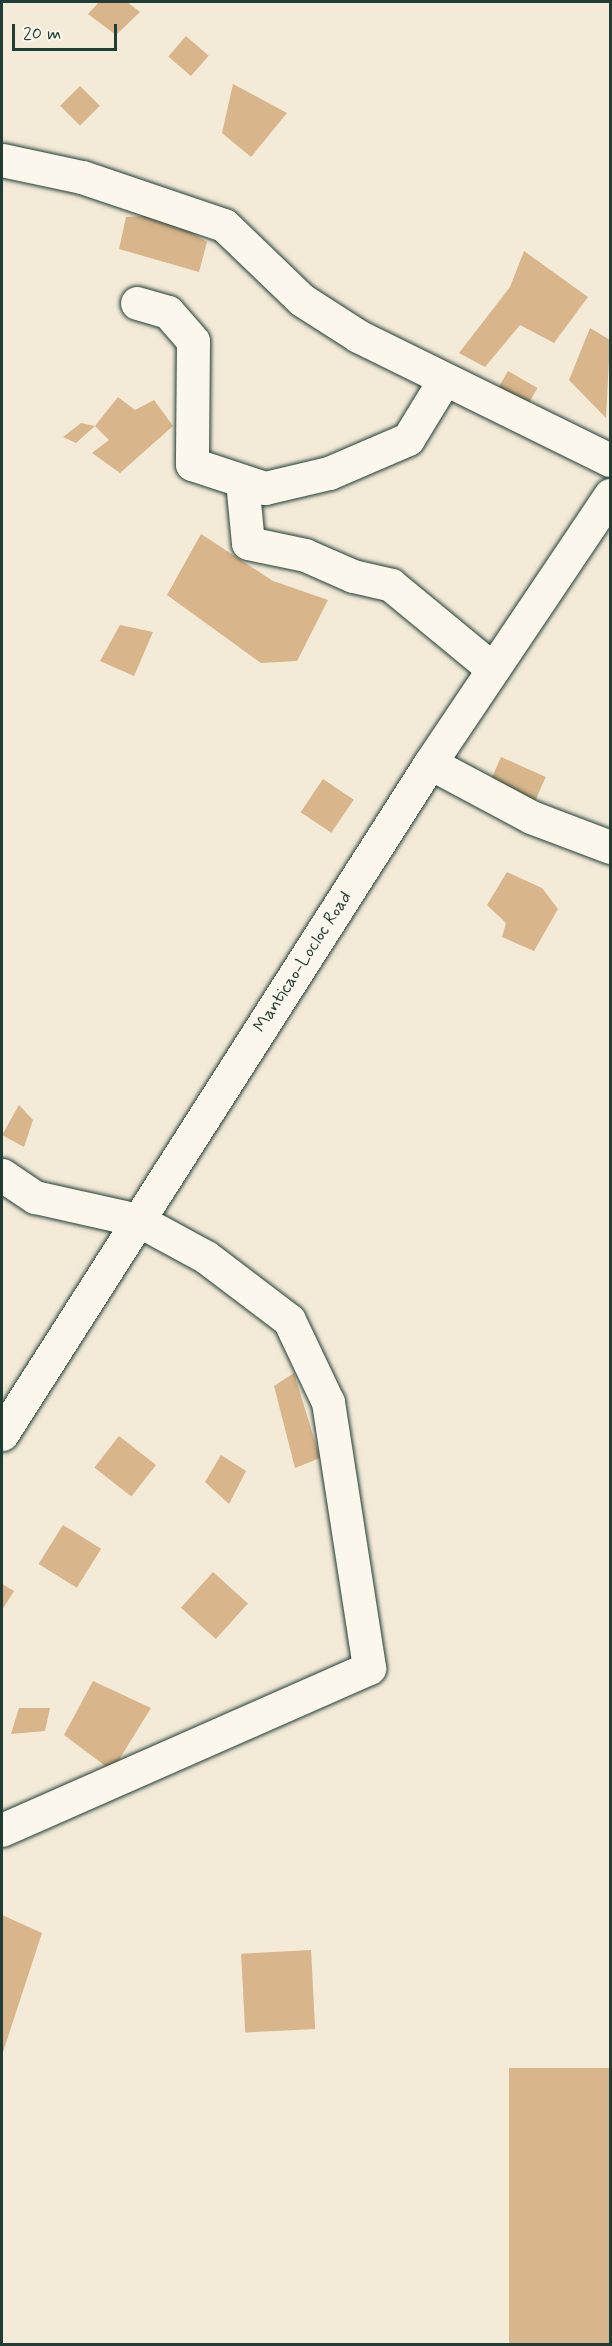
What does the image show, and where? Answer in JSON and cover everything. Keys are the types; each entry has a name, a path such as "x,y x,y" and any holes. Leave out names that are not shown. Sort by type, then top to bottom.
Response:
{"street":[{"path":"2,160 82,177 224,225 302,300 444,380 610,460"},
{"path":"137,303 168,312 193,341 192,464 265,488 329,473 408,439 444,380"},
{"path":"242,481 248,543 305,555 353,576 391,585 493,669"},
{"name":"Manticao-Locloc Road","path":"2,1434 430,763 610,495"},
{"path":"430,763 531,817 610,847"},
{"path":"2,1175 35,1197 138,1220 206,1257 289,1320 328,1402 369,1668 2,1830"}],"building":[{"path":"99,2 127,2 140,12 116,35 88,14"},
{"path":"186,36 209,56 191,76 168,56"},
{"path":"233,84 287,113 251,157 222,133"},
{"path":"80,86 100,106 80,126 60,106"},
{"path":"163,215 207,242 199,272 119,249 126,217"},
{"path":"524,251 588,297 554,343 520,325 485,367 459,353 510,287"},
{"path":"590,328 610,340 606,418 569,380"},
{"path":"508,371 537,388 524,411 495,394"},
{"path":"118,397 135,410 154,400 173,426 120,473 92,453 109,440 95,426"},
{"path":"81,423 95,426 76,443 63,437"},
{"path":"201,534 273,581 328,600 297,661 261,663 167,595"},
{"path":"120,625 153,632 134,676 100,661"},
{"path":"501,757 546,777 534,803 489,783"},
{"path":"323,779 354,800 331,833 301,812"},
{"path":"507,872 542,888 558,909 534,951 502,937 506,923 487,905"},
{"path":"19,1105 33,1120 24,1147 2,1135"},
{"path":"294,1373 320,1458 295,1468 274,1386"},
{"path":"119,1436 156,1465 131,1496 94,1468"},
{"path":"221,1455 246,1471 229,1504 205,1482"},
{"path":"63,1525 101,1549 77,1588 39,1564"},
{"path":"213,1572 248,1603 216,1639 181,1608"},
{"path":"2,1584 14,1591 2,1610"},
{"path":"93,1681 151,1708 112,1771 64,1735"},
{"path":"19,1708 50,1708 45,1731 11,1734"},
{"path":"2,1915 42,1933 2,2055"},
{"path":"311,1950 315,2029 245,2033 241,1954"},
{"path":"509,2068 610,2068 610,2344 509,2344"}]}
